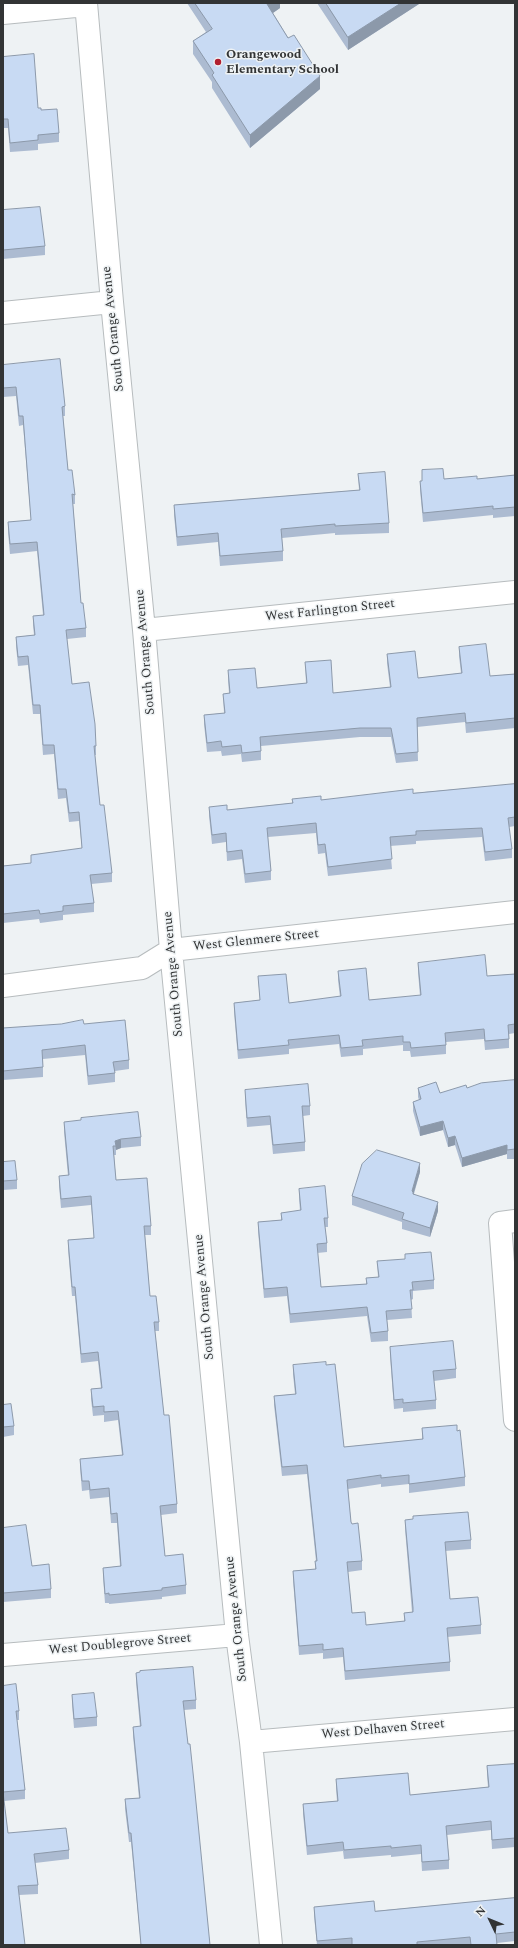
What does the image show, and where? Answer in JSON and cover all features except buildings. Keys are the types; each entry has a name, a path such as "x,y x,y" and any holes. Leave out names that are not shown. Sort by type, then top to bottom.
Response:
{"street":[{"path":"3,13 86,4"},
{"name":"South Orange Avenue","path":"86,4 112,302 144,630 171,950 237,1634 252,1742 271,1945"},
{"path":"3,313 112,302"},
{"name":"West Farlington Street","path":"144,630 515,592"},
{"name":"West Glenmere Street","path":"3,986 142,968 171,950 515,912"},
{"path":"507,1222 515,1420"},
{"name":"West Doublegrove Street","path":"3,1655 237,1634"},
{"name":"West Delhaven Street","path":"252,1742 515,1719"}],"place":[{"name":"Orangewood Elementary School","path":"218,62"}]}
